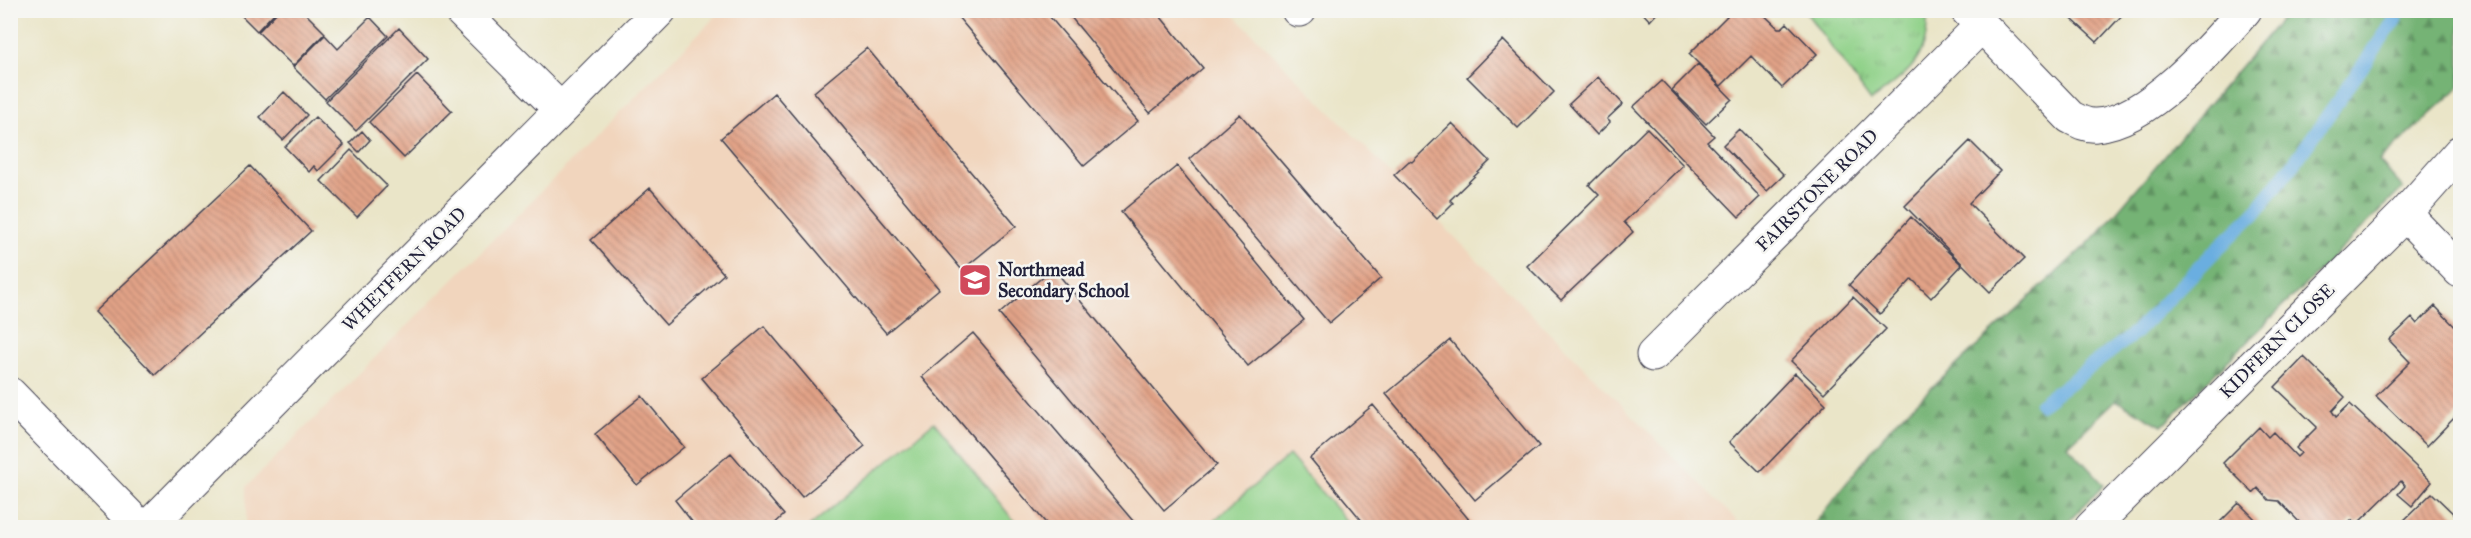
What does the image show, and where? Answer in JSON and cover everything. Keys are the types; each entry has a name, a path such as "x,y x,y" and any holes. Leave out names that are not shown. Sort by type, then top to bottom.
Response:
{"street":[{"path":"460,10 561,110"},
{"name":"WHETFERN ROAD","path":"147,528 660,10"},
{"name":"FAIRSTONE ROAD","path":"1653,355 1974,18 2070,117 2083,123 2096,125 2115,121 2152,100 2184,75 2245,10"},
{"name":"KIDFERN CLOSE","path":"2091,528 2405,214 2460,152"},
{"path":"2405,214 2460,271"},
{"path":"10,394 141,528"}],"shaded area":[{"name":"Northmead Secondary School","path":"722,10 1230,11 1743,527 246,528 246,487"}],"green space":[{"path":"1805,11 1927,11 1925,42 1914,64 1871,101"},
{"path":"2288,11 2460,11 2460,87 2379,161 2403,188 2162,426 2116,400 2068,446 2104,485 2063,527 1812,527 1892,425 2097,235"},
{"path":"934,422 1019,527 809,527"},
{"path":"1289,455 1352,527 1208,527 1210,524"}],"building":[{"path":"236,10 277,10 257,31"},
{"path":"279,10 302,10 325,33 293,66 258,32"},
{"path":"952,10 1044,10 1138,121 1084,166"},
{"path":"1065,10 1155,10 1203,68 1150,113"},
{"path":"1640,10 1660,10 1650,21"},
{"path":"1733,10 1759,10 1778,28 1782,28 1787,23 1817,54 1782,88 1751,56 1721,86 1689,54"},
{"path":"2062,10 2127,10 2097,42"},
{"path":"370,17 388,36 325,99 293,67 325,35 338,49"},
{"path":"399,28 428,59 356,131 326,101"},
{"path":"1503,40 1554,92 1518,128 1467,77"},
{"path":"867,48 1016,226 962,270 814,92"},
{"path":"1698,64 1732,99 1706,124 1672,90"},
{"path":"417,75 452,111 404,158 369,122"},
{"path":"1598,77 1623,104 1607,119 1610,122 1597,135 1569,104"},
{"path":"1662,81 1714,136 1707,142 1760,197 1739,217 1633,107"},
{"path":"284,92 307,115 283,140 260,117"},
{"path":"774,93 939,289 886,333 721,138"},
{"path":"1240,114 1381,278 1329,323 1189,159"},
{"path":"315,117 344,145 318,171 314,166 309,172 285,147"},
{"path":"1452,123 1490,161 1450,200 1453,203 1437,219 1394,175 1409,161 1412,162"},
{"path":"1647,128 1683,165 1624,222 1633,232 1561,300 1527,266 1599,195 1589,185"},
{"path":"1739,129 1784,175 1767,191 1723,145"},
{"path":"362,131 370,140 359,152 350,143"},
{"path":"1970,141 2000,171 1969,203 2024,259 1990,292 1905,206"},
{"path":"351,150 387,186 357,217 321,181"},
{"path":"250,166 311,231 155,375 94,312"},
{"path":"1177,166 1304,320 1248,366 1121,212"},
{"path":"650,188 724,274 666,325 591,240"},
{"path":"1911,217 1962,265 1931,298 1912,279 1880,314 1849,285"},
{"path":"1053,268 1217,465 1164,510 999,314"},
{"path":"1853,297 1886,329 1824,393 1791,361"},
{"path":"2435,306 2460,332 2460,412 2427,446 2376,396 2410,362 2389,340 2412,318 2417,324"},
{"path":"764,326 865,446 802,497 702,378"},
{"path":"973,333 1139,528 1050,528 922,377"},
{"path":"1450,340 1539,446 1475,500 1386,394"},
{"path":"2304,357 2345,397 2332,411 2336,417 2350,404 2432,482 2412,506 2398,494 2405,486 2401,481 2357,524 2352,520 2344,528 2305,528 2279,501 2269,500 2258,488 2253,493 2223,463 2259,427 2268,437 2273,432 2297,457 2301,453 2296,448 2317,427 2275,387"},
{"path":"1795,373 1826,404 1760,472 1729,442"},
{"path":"642,396 684,447 637,485 595,434"},
{"path":"1373,405 1476,528 1368,528 1310,458"},
{"path":"731,453 784,515 770,528 697,528 675,500"},
{"path":"2432,493 2460,520 2460,528 2396,528"},
{"path":"2239,503 2259,523 2258,528 2214,528"}],"waterway":[{"path":"2041,404 2135,333 2254,214 2295,162 2395,20 2398,10"}],"place":[{"name":"Northmead Secondary School","path":"975,280"}]}
